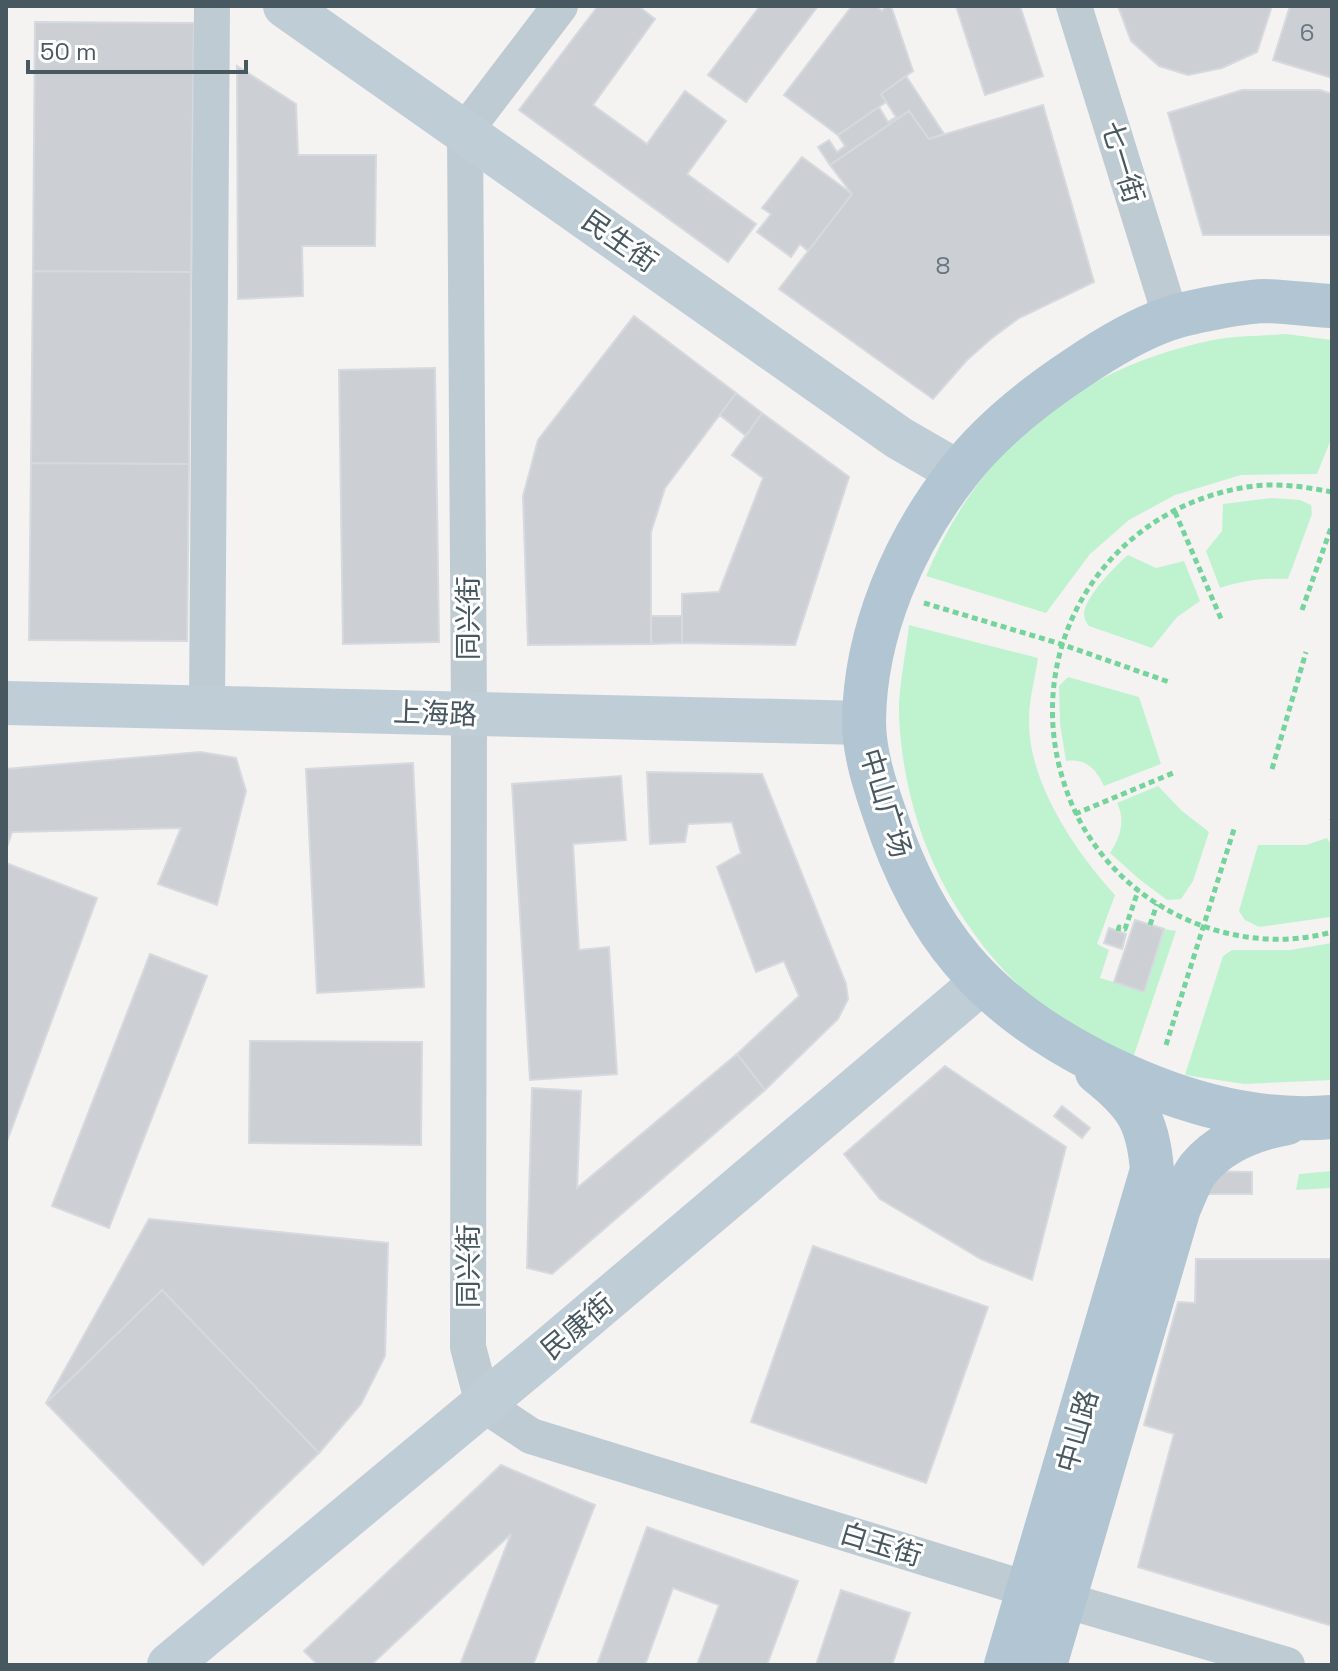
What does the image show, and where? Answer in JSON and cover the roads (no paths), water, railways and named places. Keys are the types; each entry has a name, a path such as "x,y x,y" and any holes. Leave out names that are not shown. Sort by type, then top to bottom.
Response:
{"main road":[{"name":"民生街","path":"285,6 899,438 958,472"},
{"name":"中山广场","path":"1320,1118 1250,1115 1193,1103 1126,1077 1062,1044 981,983 951,949 926,913 895,848 872,779 864,723 871,659 891,590 916,536 958,472 1002,425 1053,384 1097,355 1171,318 1262,301 1332,306"},
{"name":"上海路","path":"6,703 864,723"},
{"name":"民康街","path":"169,1665 981,983"},
{"path":"1062,1044 1113,1085 1138,1112 1149,1140 1152,1170 1162,1202 1218,1150 1259,1128 1320,1118"},
{"name":"中山路","path":"1006,1665 1047,1595 1162,1202"},
{"name":"中山路","path":"1045,1665 1047,1595"}],"street":[{"path":"207,707 212,6"},
{"path":"465,131 560,6"},
{"name":"七一街","path":"1074,6 1171,318"},
{"name":"同兴街","path":"465,131 469,714 468,1347 483,1404"},
{"name":"白玉街","path":"483,1404 531,1436 1047,1595 1287,1665"}]}
